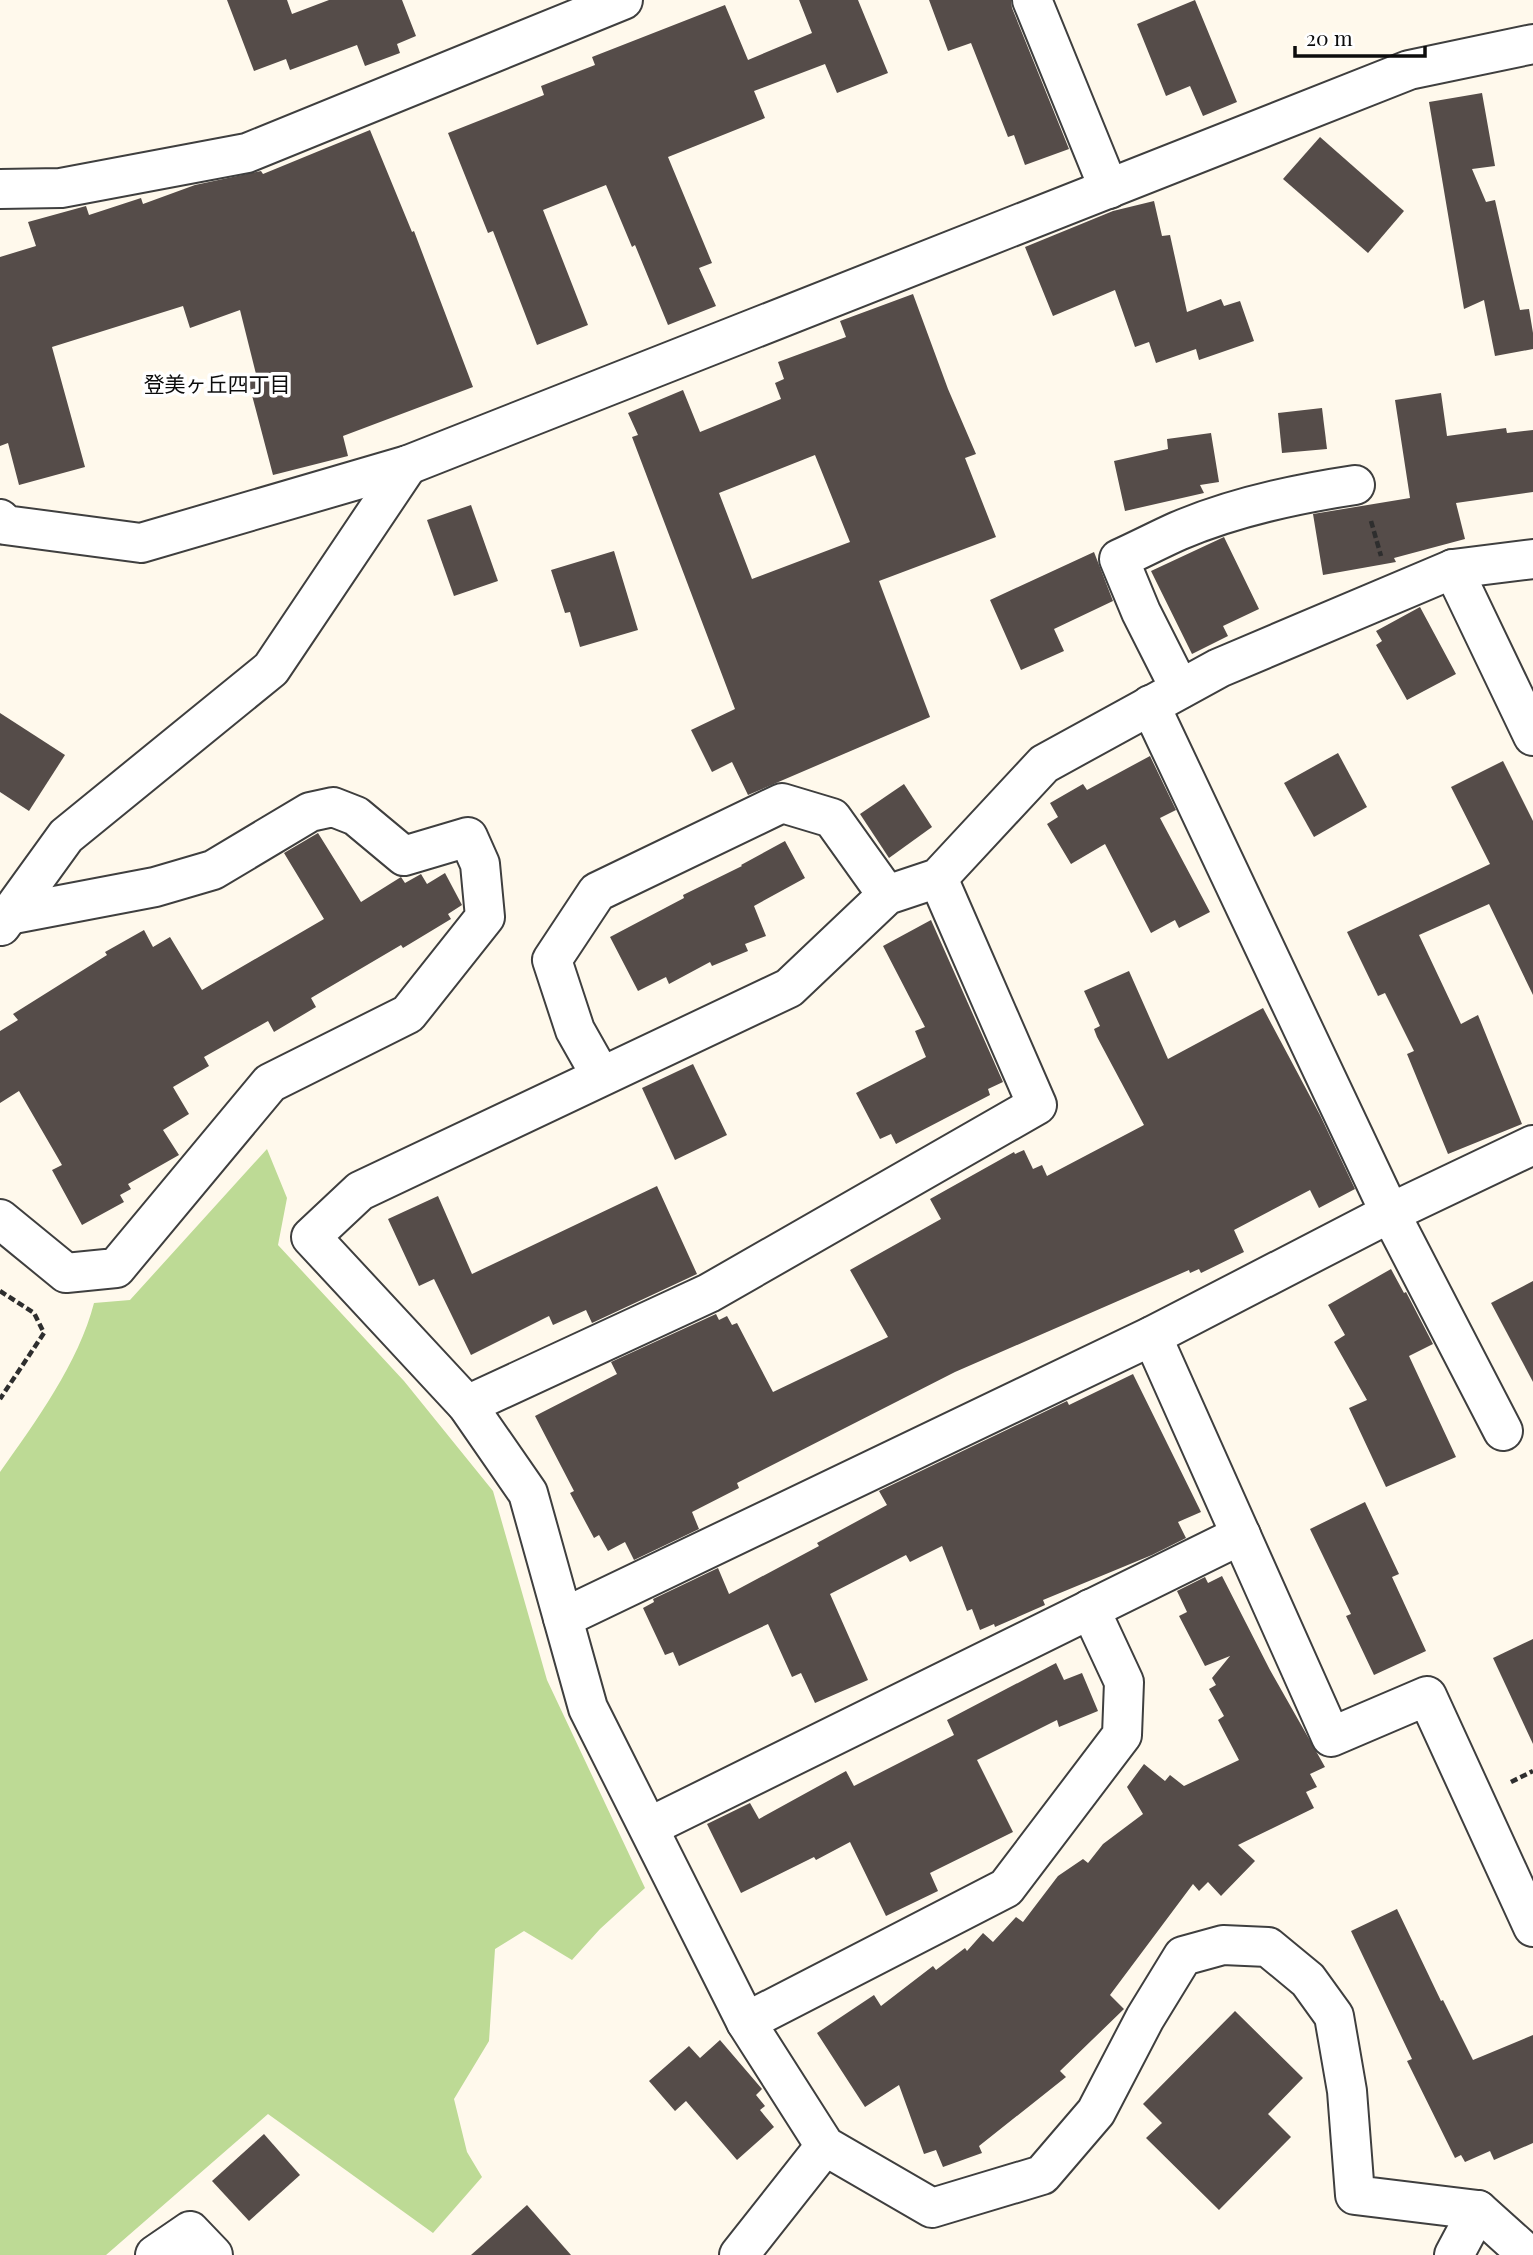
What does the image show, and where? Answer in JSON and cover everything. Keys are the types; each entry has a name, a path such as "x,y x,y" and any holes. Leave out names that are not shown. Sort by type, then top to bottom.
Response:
{"street":[{"path":"0,189 61,188 247,153 623,0"},
{"path":"1032,0 1109,189"},
{"path":"0,519 5,525 141,543 408,465 1409,70 1533,44"},
{"path":"4,922 66,836 271,670 408,465"},
{"path":"1355,485 1249,507 1180,530 1119,559 1141,612 1165,697 1390,1213 1503,1431"},
{"path":"1528,2255 1478,2210 1355,2195 1347,2091 1334,2016 1308,1980 1268,1948 1223,1945 1183,1956 1145,2018 1096,2112 1042,2175 932,2208 825,2146 746,2022 588,1708 528,1493 467,1405 311,1237 360,1191 789,988 887,895 938,878 1044,764 1219,668 1452,569 1533,559"},
{"path":"1452,569 1533,736"},
{"path":"601,1076 575,1030 552,960 597,892 782,803 832,818 887,895"},
{"path":"0,1219 66,1273 116,1268 270,1083 408,1014 485,917 480,864 468,837 404,856 356,816 333,807 310,812 213,870 155,887 4,922"},
{"path":"467,1405 709,1293 1037,1105 938,878"},
{"path":"563,1618 1152,1336 1390,1213 1533,1145"},
{"path":"1152,1336 1331,1737 1427,1696 1533,1927"},
{"path":"649,1827 1241,1535"},
{"path":"746,2022 1006,1888 1122,1735 1124,1682 1090,1609"},
{"path":"739,2255 825,2146"},
{"path":"1454,2255 1478,2210"},
{"path":"155,2255 190,2231 213,2255"}],"path":[{"path":"1355,485 1367,511 1394,594"},
{"path":"0,1291 34,1313 44,1333 0,1399"}],"green space":[{"path":"267,1149 287,1198 278,1245 404,1381 493,1491 547,1680 645,1888 600,1929 572,1960 524,1931 495,1949 489,2041 454,2099 467,2152 482,2177 433,2233 268,2114 106,2255 0,2255 0,1472 41,1413 67,1369 94,1303 130,1300"}],"building":[{"path":"227,0 287,0 292,14 329,0 402,0 416,36 397,44 400,53 365,66 357,45 290,70 286,59 254,71"},
{"path":"799,0 858,0 888,73 837,93 825,64 754,91 765,118 668,157 712,263 699,268 716,306 668,325 635,245 632,247 606,185 543,210 588,325 537,345 493,231 488,233 448,133 544,95 541,86 595,65 592,57 725,5 748,60 812,33"},
{"path":"929,0 1011,0 1069,149 1025,165 1014,135 1008,137 971,43 948,51"},
{"path":"1195,0 1237,102 1203,116 1190,86 1166,96 1137,24"},
{"path":"1482,93 1495,166 1472,169 1486,202 1495,200 1520,310 1529,309 1533,333 1533,349 1495,356 1484,300 1464,309 1429,102"},
{"path":"370,130 412,232 414,231 473,387 343,436 348,456 273,475 248,380 257,378 240,310 190,328 183,306 52,347 85,467 19,485 8,443 0,446 0,257 36,246 28,222 86,206 89,215 141,198 143,204 195,185 261,171 263,174"},
{"path":"1320,137 1404,211 1368,253 1283,179"},
{"path":"1154,201 1162,236 1170,235 1187,312 1221,299 1224,306 1240,301 1254,341 1199,360 1196,349 1156,363 1149,342 1135,347 1115,290 1053,316 1025,247 1113,211"},
{"path":"913,294 948,389 976,454 965,458 996,537 879,581 930,717 748,795 732,762 712,772 691,730 735,709 632,437 638,435 628,413 683,390 700,432 781,399 775,383 784,379 778,362 846,337 840,321","holes":["815,455 850,542 752,579 719,493"]},
{"path":"1441,393 1447,436 1506,428 1507,433 1533,430 1533,492 1456,503 1465,539 1394,558 1396,562 1323,575 1313,514 1410,498 1395,400"},
{"path":"1322,408 1327,449 1282,453 1278,413"},
{"path":"1211,433 1219,482 1200,485 1204,493 1125,511 1114,461 1168,449 1167,439"},
{"path":"471,505 498,581 454,596 427,520"},
{"path":"1224,537 1259,609 1223,626 1228,636 1192,654 1151,571"},
{"path":"614,551 638,630 580,647 570,612 565,613 551,570"},
{"path":"1094,552 1113,601 1054,629 1064,651 1021,670 990,600"},
{"path":"1420,607 1456,674 1407,700 1376,645 1382,641 1376,631"},
{"path":"0,713 65,755 29,811 0,792"},
{"path":"1338,753 1367,807 1314,837 1284,783"},
{"path":"1150,756 1176,810 1160,818 1210,912 1179,928 1175,920 1151,933 1105,844 1071,864 1047,824 1058,817 1050,803 1083,784 1087,790"},
{"path":"1503,761 1533,821 1533,995 1489,904 1419,935 1461,1024 1478,1015 1522,1124 1448,1154 1407,1054 1414,1051 1385,993 1378,996 1347,932 1490,864 1451,787"},
{"path":"904,784 932,827 889,858 860,814"},
{"path":"318,833 361,902 401,877 405,883 421,874 427,884 445,873 462,905 448,914 451,919 311,998 316,1007 274,1032 268,1021 204,1057 209,1066 173,1087 189,1114 163,1130 179,1155 128,1184 131,1189 120,1195 124,1202 82,1225 52,1170 62,1165 19,1091 0,1103 0,1031 18,1020 13,1014 107,955 105,952 144,930 153,947 170,937 202,990 324,919 284,853"},
{"path":"785,841 805,878 754,906 766,936 745,944 748,951 712,966 710,962 669,984 666,977 638,991 610,937"},
{"path":"931,920 1003,1082 988,1089 990,1095 896,1144 891,1134 880,1139 856,1093 926,1057 915,1031 925,1027 883,946"},
{"path":"1129,971 1168,1059 1263,1008 1320,1115 1355,1189 1319,1208 1310,1190 1234,1230 1244,1252 1201,1273 1199,1269 1190,1273 1189,1270 955,1372 737,1483 739,1488 692,1512 699,1529 634,1560 625,1542 608,1551 599,1535 594,1538 570,1493 574,1491 535,1416 617,1374 611,1362 716,1314 719,1320 727,1316 732,1325 737,1323 773,1392 888,1337 850,1270 941,1219 930,1199 1014,1152 1015,1154 1024,1150 1033,1169 1042,1165 1047,1176 1144,1125 1097,1037 1094,1029 1100,1026 1084,991"},
{"path":"693,1064 727,1135 675,1160 642,1088"},
{"path":"657,1186 697,1274 592,1323 586,1310 553,1325 549,1316 471,1355 434,1279 419,1286 388,1219 438,1196 472,1274"},
{"path":"1391,1269 1433,1344 1409,1356 1456,1457 1386,1487 1349,1408 1367,1400 1334,1342 1345,1335 1328,1305"},
{"path":"1533,1281 1533,1382 1491,1303"},
{"path":"1133,1374 1201,1512 1178,1522 1186,1538 1043,1600 1045,1605 995,1627 994,1624 980,1630 972,1609 967,1611 942,1546 910,1562 906,1555 830,1594 868,1680 815,1703 801,1673 792,1677 768,1624 679,1666 673,1652 665,1655 643,1608 654,1602 653,1599 718,1568 729,1594 819,1546 817,1543 887,1505 879,1491 1067,1401 1069,1405"},
{"path":"1365,1502 1399,1574 1392,1577 1426,1651 1374,1675 1346,1616 1351,1614 1310,1529"},
{"path":"1222,1576 1270,1670 1325,1767 1310,1774 1317,1787 1306,1792 1314,1808 1238,1845 1255,1861 1221,1896 1208,1882 1199,1891 1193,1884 1110,1995 1124,2009 1060,2071 1066,2077 979,2146 982,2153 943,2167 936,2150 924,2154 899,2085 865,2107 817,2033 874,1995 881,2006 933,1966 936,1970 965,1948 967,1951 983,1933 993,1942 1016,1917 1023,1922 1058,1876 1083,1859 1088,1863 1103,1844 1143,1814 1127,1787 1144,1764 1165,1781 1170,1775 1184,1786 1239,1760 1218,1720 1224,1716 1209,1689 1216,1685 1212,1678 1230,1656 1205,1666 1179,1616 1187,1612 1177,1591 1205,1577 1208,1583"},
{"path":"1533,1639 1533,1744 1493,1658"},
{"path":"1056,1663 1064,1680 1082,1673 1098,1711 1059,1727 1057,1720 977,1760 1013,1832 930,1873 938,1891 886,1916 850,1842 741,1893 707,1824 750,1803 759,1819 846,1771 854,1786 954,1735 947,1720"},
{"path":"1397,1909 1473,2060 1533,2035 1533,2143 1494,2160 1490,2151 1465,2162 1461,2155 1455,2158 1407,2061 1412,2059 1351,1931"},
{"path":"1235,2011 1303,2078 1268,2114 1291,2137 1219,2210 1146,2138 1162,2123 1143,2104"},
{"path":"720,2040 762,2089 756,2095 765,2106 760,2110 774,2127 737,2160 686,2101 675,2111 649,2081 689,2046 700,2058"},
{"path":"264,2134 300,2175 249,2221 212,2181"},
{"path":"527,2205 571,2255 471,2255"}],"district":[{"name":"登美ヶ丘四丁目","path":"217,383"}]}
